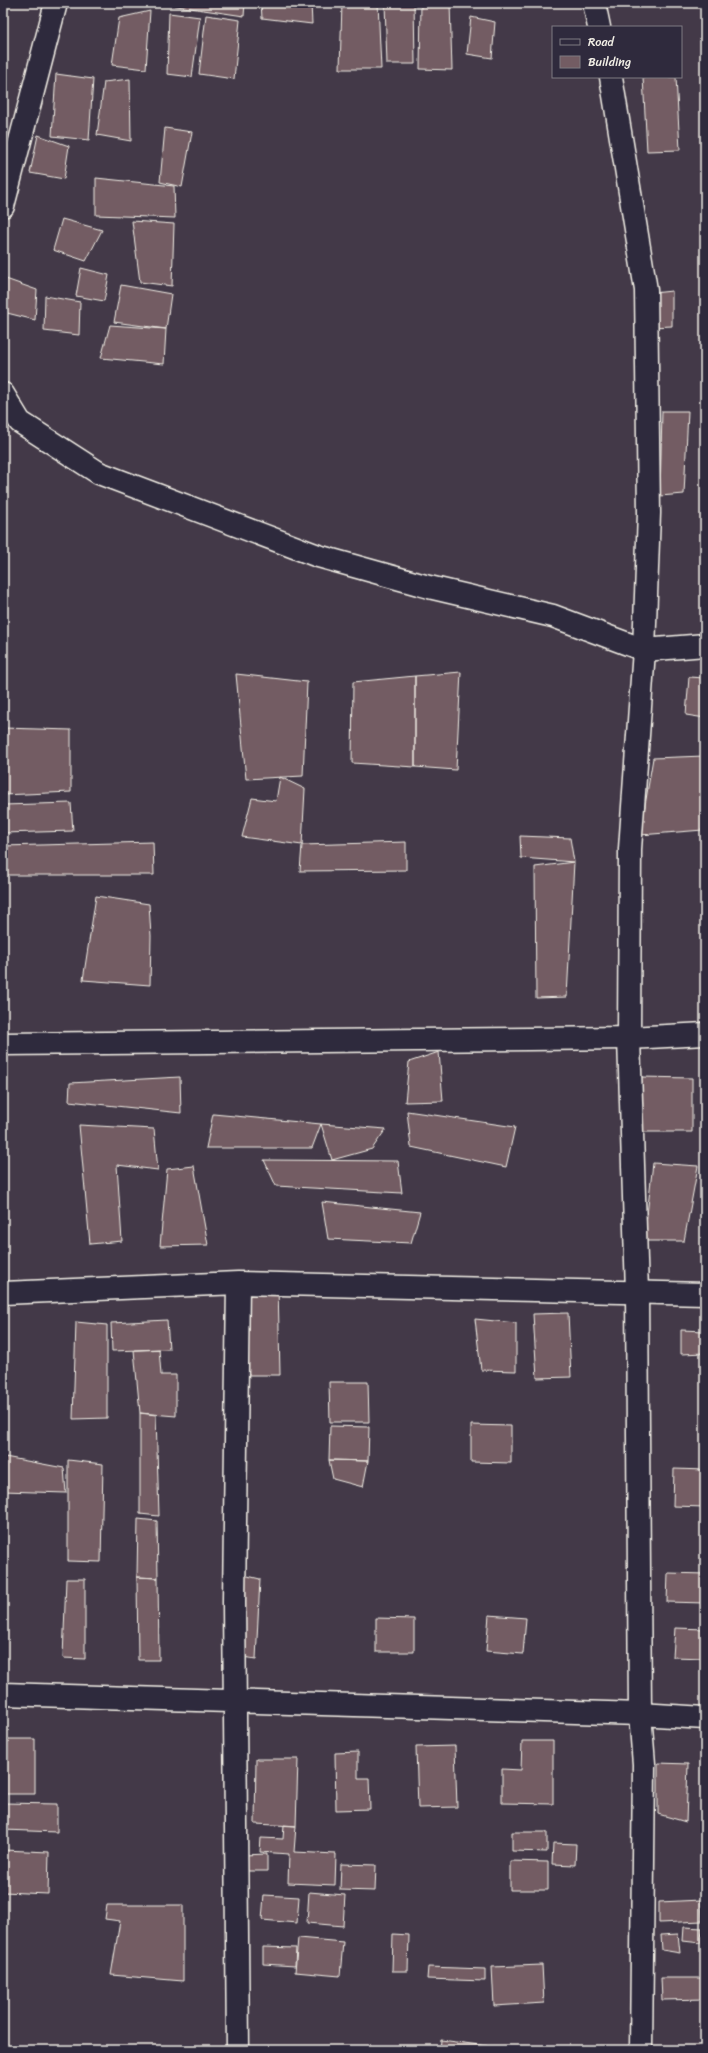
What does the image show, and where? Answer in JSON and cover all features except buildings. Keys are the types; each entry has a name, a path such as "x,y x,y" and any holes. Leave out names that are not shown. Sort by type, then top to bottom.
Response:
{"street":[{"path":"3,206 56,3"},
{"path":"594,3 600,26"},
{"path":"611,78 646,290 649,514 644,650 630,849 629,1038 636,1292 640,1714 644,1764 641,2050"},
{"path":"3,394 20,422 99,473 318,556 429,587 553,616 644,650 705,645"},
{"path":"3,1044 629,1038 705,1034"},
{"path":"238,1284 235,1702 238,2050"},
{"path":"3,1293 238,1284 705,1294"},
{"path":"3,1694 640,1714 705,1718"}]}
